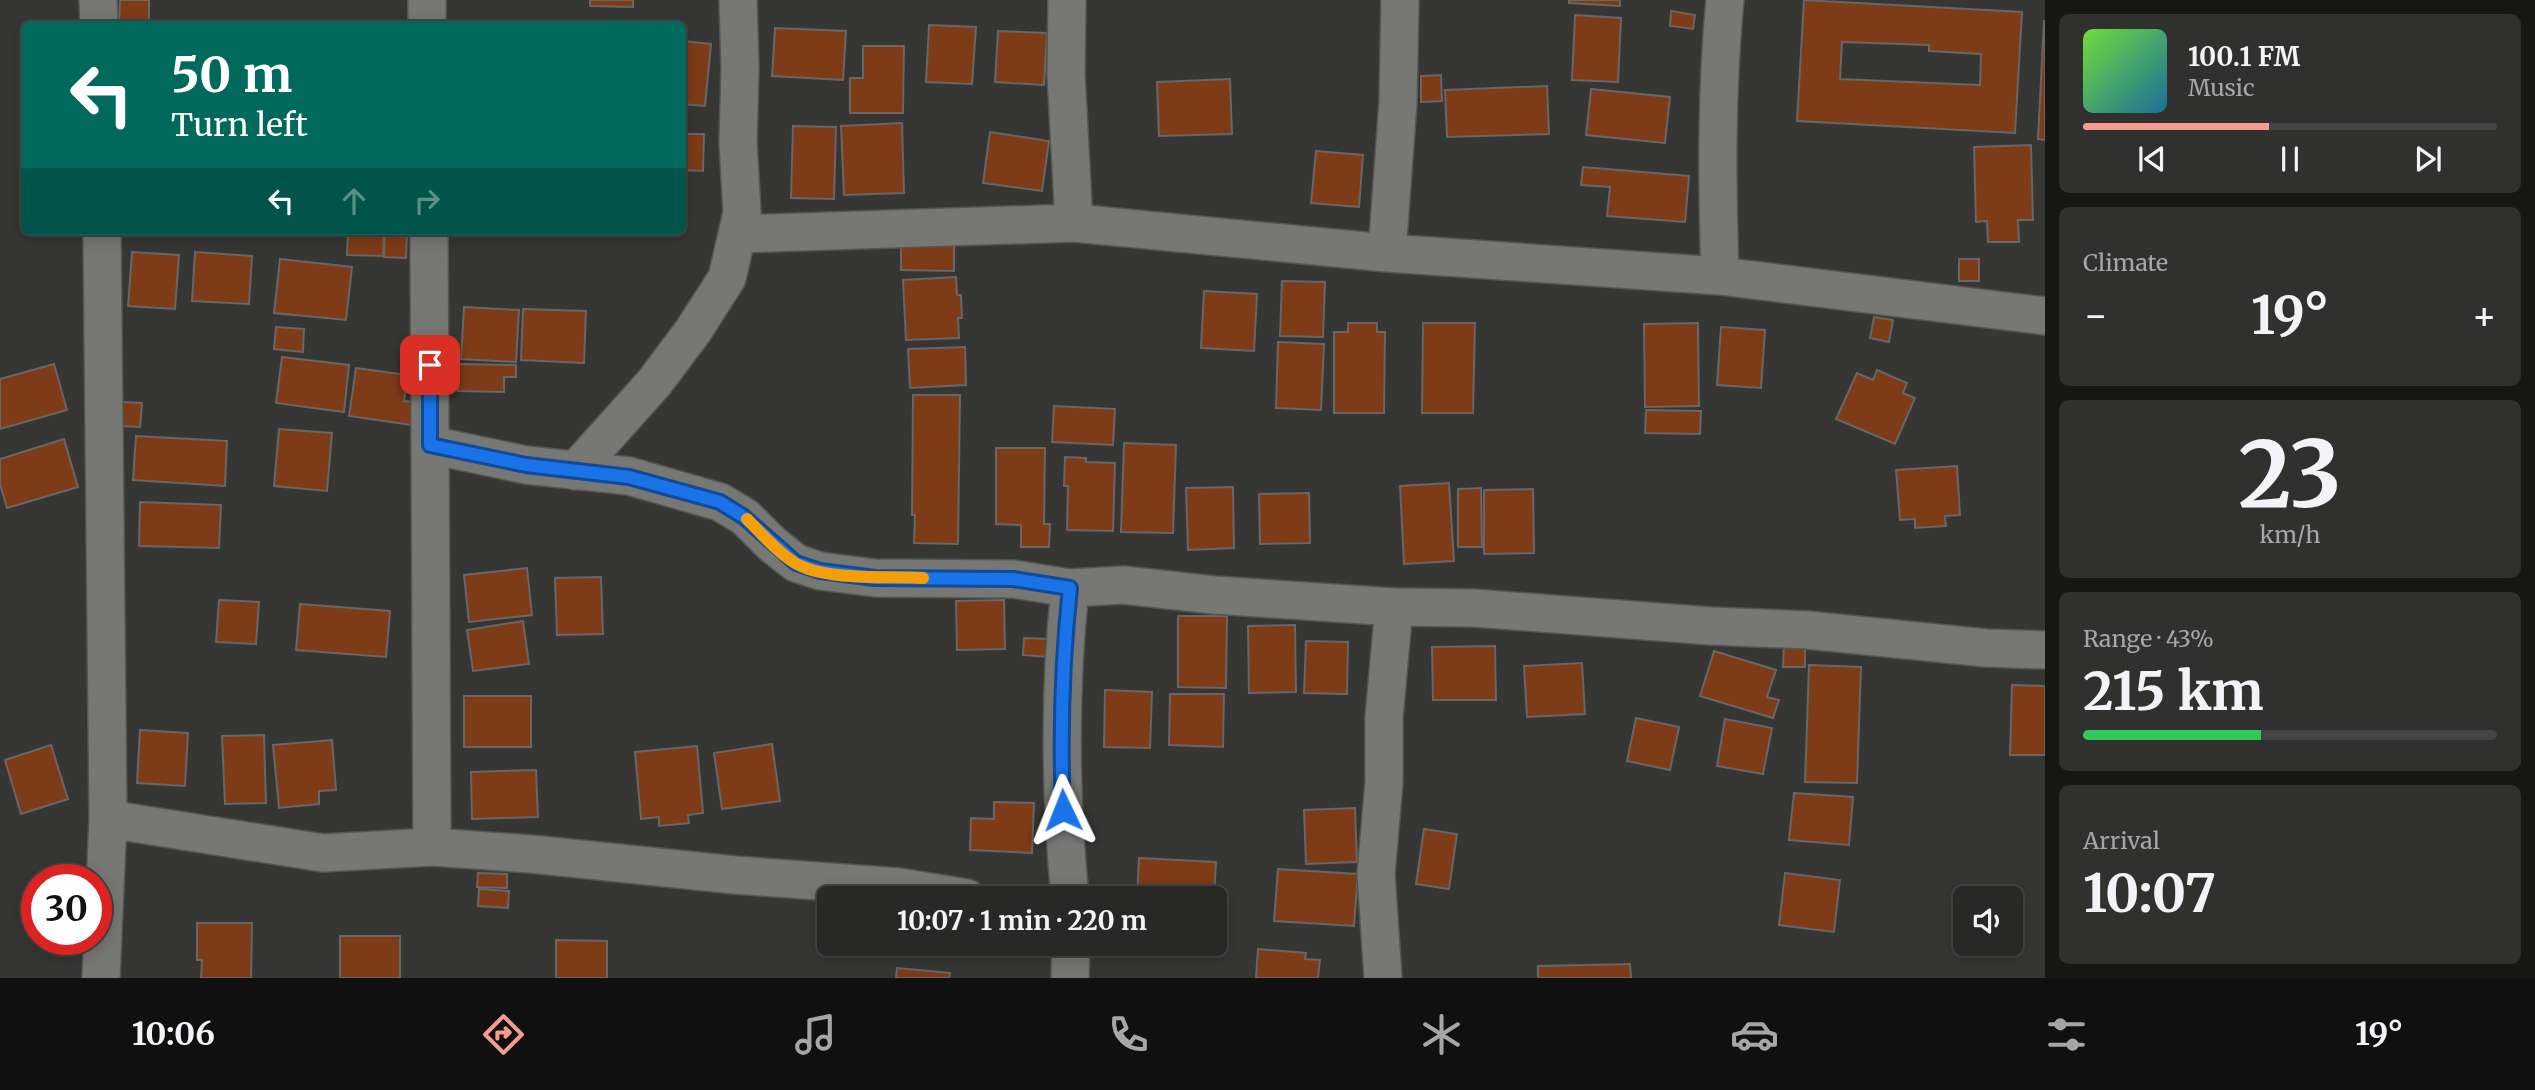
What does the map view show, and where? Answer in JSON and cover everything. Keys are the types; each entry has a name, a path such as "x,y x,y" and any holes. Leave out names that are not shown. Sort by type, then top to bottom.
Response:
{"street":[{"path":"99,0 99,21"},
{"path":"427,0 427,21"},
{"path":"575,471 654,383 693,331 727,278 742,213 738,142 738,0"},
{"path":"1067,0 1066,74 1074,223"},
{"path":"1387,253 1398,102 1400,0"},
{"path":"1720,276 1716,158 1719,58 1725,0"},
{"path":"737,234 1074,223 1387,253 1720,276 2045,316"},
{"path":"101,978 108,819 102,235"},
{"path":"429,235 432,847"},
{"path":"430,445 526,465 629,477 720,502 744,517 796,563 820,571 875,578 1013,579 1070,588 1123,585 1213,595 1394,607 1474,608 1711,626 1807,629 1986,648 2045,650"},
{"path":"1069,886 1061,747 1064,647 1070,588"},
{"path":"1383,978 1376,874 1384,782 1384,718 1394,607"},
{"path":"108,819 323,853 432,847 886,886"},
{"path":"1070,978 1071,956"}],"building":[{"path":"120,0 149,0 149,21 119,21"},
{"path":"590,0 633,0 633,7 590,6"},
{"path":"1569,0 1620,0 1620,6 1569,3"},
{"path":"1804,0 2022,12 2015,133 1797,121","holes":["1842,42 1929,45 1929,51 1981,54 1980,85 1840,79"]},
{"path":"1671,11 1695,15 1693,29 1670,26"},
{"path":"1575,15 1621,18 1618,82 1572,80"},
{"path":"2045,21 2045,140 2038,139"},
{"path":"929,25 976,27 972,84 926,82"},
{"path":"775,28 846,31 843,80 772,76"},
{"path":"998,31 1047,33 1044,85 995,82"},
{"path":"686,41 711,44 705,106 686,104"},
{"path":"863,46 904,46 903,113 850,113 850,78 863,78"},
{"path":"1441,75 1442,101 1421,102 1421,76"},
{"path":"1230,79 1232,134 1159,136 1157,82"},
{"path":"1547,86 1549,134 1447,137 1445,90"},
{"path":"1591,89 1670,97 1665,143 1586,135"},
{"path":"902,123 904,193 844,195 841,126"},
{"path":"793,126 836,127 834,199 791,198"},
{"path":"990,132 1049,141 1042,191 983,183"},
{"path":"686,134 704,134 703,171 686,170"},
{"path":"2031,145 2033,220 2018,220 2019,242 1988,242 1987,221 1976,222 1974,147"},
{"path":"1316,151 1363,155 1359,207 1311,203"},
{"path":"1583,167 1689,176 1685,222 1607,216 1610,187 1581,185"},
{"path":"348,235 384,235 383,256 347,255"},
{"path":"385,235 407,235 406,258 384,257"},
{"path":"901,244 954,246 954,271 901,270"},
{"path":"132,252 179,255 175,309 128,306"},
{"path":"195,252 252,256 249,304 192,301"},
{"path":"280,259 352,267 346,320 274,313"},
{"path":"1959,259 1979,259 1979,281 1959,281"},
{"path":"956,277 957,295 961,295 959,338 906,340 903,280"},
{"path":"1282,281 1325,282 1323,337 1280,336"},
{"path":"1204,291 1257,294 1254,351 1201,348"},
{"path":"464,307 519,310 516,362 461,359"},
{"path":"523,309 586,311 584,363 521,360"},
{"path":"1874,317 1893,320 1889,342 1870,338"},
{"path":"1348,323 1377,323 1377,332 1385,332 1384,413 1334,413 1334,332 1348,332"},
{"path":"1423,323 1475,323 1473,413 1422,413"},
{"path":"1698,323 1699,406 1645,407 1644,324"},
{"path":"276,327 304,329 303,352 274,349"},
{"path":"1721,327 1765,330 1761,388 1717,385"},
{"path":"1278,342 1324,344 1321,410 1276,408"},
{"path":"965,347 966,385 910,388 908,349"},
{"path":"282,357 349,365 344,412 276,403"},
{"path":"54,364 67,410 0,429 0,379"},
{"path":"459,364 516,365 516,377 504,377 504,392 458,391"},
{"path":"356,368 408,375 404,401 415,402 412,425 349,416"},
{"path":"1877,370 1907,383 1903,393 1915,398 1895,444 1836,419 1857,373 1873,380"},
{"path":"913,395 960,395 958,544 914,543"},
{"path":"122,402 142,403 140,427 120,426"},
{"path":"1054,406 1115,409 1113,445 1052,442"},
{"path":"1646,410 1701,411 1700,434 1645,433"},
{"path":"279,429 332,433 327,491 274,486"},
{"path":"136,436 227,441 225,486 133,480"},
{"path":"64,439 78,487 7,508 0,484 0,459"},
{"path":"1124,443 1176,445 1173,533 1121,532"},
{"path":"996,448 1045,448 1044,524 1050,524 1049,547 1021,547 1021,525 996,524"},
{"path":"1065,457 1086,458 1086,462 1115,463 1113,531 1067,530 1068,486 1064,486"},
{"path":"1957,466 1960,515 1945,516 1946,526 1915,528 1915,519 1900,520 1896,470"},
{"path":"1449,483 1454,561 1404,564 1400,486"},
{"path":"1233,487 1234,548 1188,550 1186,488"},
{"path":"1481,488 1482,547 1458,547 1458,489"},
{"path":"1533,489 1534,553 1484,554 1484,490"},
{"path":"1309,493 1310,543 1260,544 1259,494"},
{"path":"140,502 221,505 219,548 139,546"},
{"path":"527,568 532,615 469,622 464,575"},
{"path":"601,577 603,634 557,635 555,578"},
{"path":"219,600 259,602 256,644 216,642"},
{"path":"1004,600 1005,649 957,650 956,601"},
{"path":"300,604 390,611 386,657 296,650"},
{"path":"1178,616 1227,616 1226,688 1178,687"},
{"path":"523,621 529,664 473,671 467,630"},
{"path":"1295,625 1296,692 1249,693 1248,626"},
{"path":"1024,638 1049,639 1048,657 1023,655"},
{"path":"1306,641 1348,642 1347,694 1304,693"},
{"path":"1784,644 1805,645 1805,667 1783,667"},
{"path":"1495,646 1496,700 1433,700 1432,647"},
{"path":"1714,651 1776,670 1767,697 1779,700 1773,718 1700,696"},
{"path":"1582,663 1585,714 1527,717 1524,666"},
{"path":"1809,665 1861,667 1857,783 1805,782"},
{"path":"2012,685 2045,686 2045,755 2010,755"},
{"path":"1105,690 1152,692 1150,748 1104,747"},
{"path":"1170,694 1224,694 1223,747 1169,745"},
{"path":"464,696 531,696 531,747 464,747"},
{"path":"1636,718 1679,727 1670,770 1627,761"},
{"path":"1725,719 1772,728 1763,774 1717,766"},
{"path":"140,730 188,733 185,786 137,783"},
{"path":"264,735 266,803 225,804 222,736"},
{"path":"332,740 336,790 319,791 319,804 279,808 273,745"},
{"path":"772,744 780,801 722,809 714,753"},
{"path":"51,745 68,799 21,814 5,760"},
{"path":"697,746 703,813 688,815 689,823 659,826 659,817 641,819 635,752"},
{"path":"536,770 538,817 472,819 471,772"},
{"path":"1794,793 1853,797 1849,845 1789,840"},
{"path":"994,802 1034,803 1032,853 970,850 971,818 994,819"},
{"path":"1355,808 1357,862 1306,864 1304,810"},
{"path":"1424,829 1457,834 1449,889 1416,884"},
{"path":"1139,858 1216,862 1215,886 1138,886"},
{"path":"1278,869 1358,874 1354,926 1274,921"},
{"path":"478,873 507,874 507,888 477,887"},
{"path":"1785,873 1840,880 1834,932 1779,925"},
{"path":"479,889 509,891 508,908 478,906"},
{"path":"197,923 252,923 251,978 201,978 202,960 197,960"},
{"path":"340,936 400,936 400,978 340,978"},
{"path":"556,940 607,941 607,978 556,978"},
{"path":"1258,949 1306,953 1305,959 1320,960 1318,978 1256,978"},
{"path":"1630,964 1631,978 1538,978 1538,966"},
{"path":"897,968 950,973 949,978 896,978"}],"slow traffic":[{"path":"747,519 796,563 820,571 875,578 923,578"}],"route":[{"path":"430,365 430,445 526,465 629,477 720,502 744,517 796,563 820,571 875,578 1013,579 1070,588 1064,647 1061,747 1063,810"}]}
